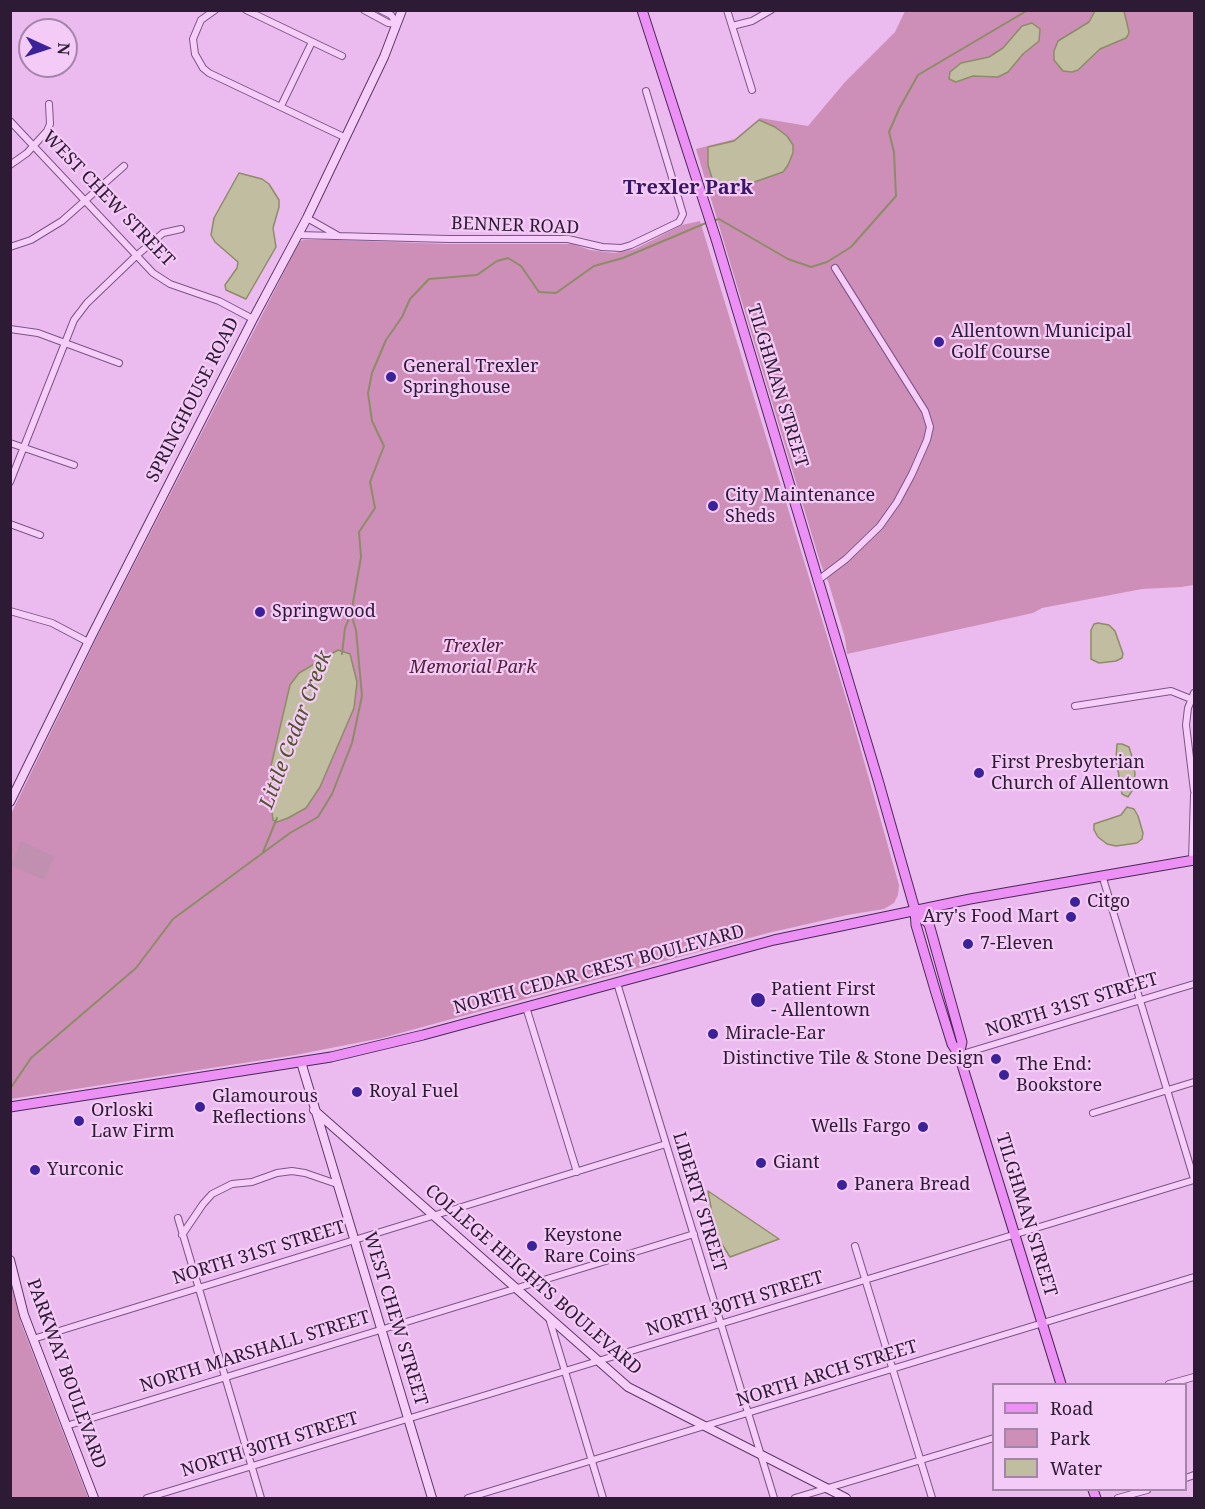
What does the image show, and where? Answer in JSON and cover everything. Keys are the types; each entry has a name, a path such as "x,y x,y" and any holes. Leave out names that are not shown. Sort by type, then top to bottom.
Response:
{"main road":[{"name":"TILGHMAN STREET","path":"642,10 702,192 915,910 916,925 934,986 952,1044 959,1055 1061,1383"},
{"name":"NORTH CEDAR CREST BOULEVARD","path":"10,1107 301,1062 389,1044 774,940 915,910 1193,860"}],"street":[{"path":"215,10 201,20 195,32 194,47 198,61 209,73 344,138"},
{"path":"246,10 342,56"},
{"path":"364,10 388,23 397,24"},
{"path":"381,10 391,15 397,24"},
{"name":"SPRINGHOUSE ROAD","path":"10,802 88,642 307,218 384,57 402,10"},
{"path":"727,10 752,90"},
{"path":"732,26 752,21 771,10"},
{"path":"281,106 312,42"},
{"name":"BENNER ROAD","path":"298,235 568,239 602,247 621,248 679,222 682,217 683,209 675,181 646,91"},
{"path":"10,165 33,146 50,124 50,104"},
{"name":"WEST CHEW STREET","path":"10,121 160,279 219,301 253,319"},
{"path":"10,247 47,231 62,221 124,166"},
{"name":"BENNER ROAD","path":"307,218 338,235"},
{"path":"10,482 68,331 79,312 163,233 182,229"},
{"path":"817,581 864,543 880,526 897,502 912,474 927,440 930,427 925,411 835,268"},
{"path":"10,329 38,333 119,363"},
{"path":"10,443 74,465"},
{"path":"10,524 40,535"},
{"path":"10,611 52,623 88,642"},
{"path":"1075,706 1172,691 1193,696 1186,725 1194,793 1193,860"},
{"path":"1102,875 1194,1179"},
{"name":"LIBERTY STREET","path":"617,983 774,1498"},
{"name":"NORTH 31ST STREET","path":"959,1055 1194,984"},
{"path":"526,1007 577,1172"},
{"name":"WEST CHEW STREET","path":"301,1062 432,1498"},
{"path":"1093,1113 1194,1082"},
{"name":"COLLEGE HEIGHTS BOULEVARD","path":"314,1110 627,1387 846,1498"},
{"path":"326,1149 328,1135 334,1127"},
{"name":"NORTH 31ST STREET","path":"33,1339 666,1144"},
{"path":"182,1234 212,1194 232,1184 252,1182 277,1173 292,1171 337,1184"},
{"name":"NORTH 30TH STREET","path":"147,1498 1194,1179"},
{"path":"178,1218 261,1498"},
{"name":"NORTH MARSHALL STREET","path":"66,1426 694,1234"},
{"path":"855,1246 932,1498"},
{"name":"PARKWAY BOULEVARD","path":"10,1260 33,1339 94,1498"},
{"name":"NORTH ARCH STREET","path":"468,1498 1194,1277"},
{"path":"549,1317 603,1498"},
{"path":"1173,1383 1194,1377"},
{"path":"795,1498 992,1438"},
{"path":"1118,1498 1144,1491"}],"green space":[{"name":"Allentown Municipal Golf Course","path":"905,11 1194,11 1194,585 1142,589 1042,608 1033,613 847,654 845,638 829,584 820,562 696,149 735,139 760,118 808,126 845,82 895,32"},
{"name":"Trexler Memorial Park","path":"700,221 849,708 899,885 894,903 884,909 768,933 382,1038 295,1055 11,1099 11,814 98,635 300,241 573,244 590,250 614,253 635,249 682,225"},
{"path":"11,1284 21,1323 88,1498 11,1498"}],"shaded area":[{"path":"21,841 55,857 44,880 11,865"}],"water":[{"path":"1095,11 1124,11 1128,35 1100,49 1078,70 1063,71 1054,60 1054,51 1058,41 1089,22"},
{"path":"1032,23 1040,29 1039,41 1023,54 1008,72 998,77 973,76 956,82 949,79 950,72 961,63 989,57 1003,48 1022,26"},
{"path":"759,120 775,127 787,136 793,145 793,153 788,165 783,172 743,186 718,185 712,178 708,165 708,147 734,141"},
{"path":"239,173 262,179 269,184 279,200 273,228 276,247 246,299 226,290 225,285 237,268 238,262 215,242 211,235 214,218"},
{"path":"1094,624 1109,625 1115,631 1123,654 1122,658 1099,663 1091,659 1091,630"},
{"path":"338,650 350,654 357,682 354,708 320,787 306,808 277,822 273,820 272,812 271,766 290,685 299,673"},
{"path":"1117,744 1129,747 1133,760 1135,774 1133,789 1128,797 1122,794 1116,759"},
{"path":"1127,807 1134,809 1138,816 1143,833 1142,839 1137,843 1116,846 1107,844 1098,837 1094,824 1121,815"},
{"path":"708,1191 779,1239 730,1257 716,1235"}],"waterway":[{"name":"Little Cedar Creek","path":"712,221 719,219 788,259 811,267 827,262 851,247 896,196 894,152 889,132 918,75 1028,10"},
{"name":"Little Cedar Creek","path":"10,1089 31,1058 136,968 173,919 290,833 318,817 332,794 352,743 362,696 356,630 351,614 361,557 359,532 375,508 370,482 384,446 372,421 368,393 372,373 386,340 402,317 410,299 429,279 477,275 497,261 508,258 521,266 539,292 556,293 594,266 623,258 706,223"},
{"name":"Little Cedar Creek","path":"342,654 345,628 351,614"},
{"name":"Little Cedar Creek","path":"263,852 277,818"}],"place":[{"name":"Allentown Municipal Golf Course","path":"939,342"},
{"name":"General Trexler Springhouse","path":"391,377"},
{"name":"City Maintenance Sheds","path":"713,506"},
{"name":"Springwood","path":"260,612"},
{"name":"First Presbyterian Church of Allentown","path":"979,773"},
{"name":"Citgo","path":"1075,902"},
{"name":"Ary's Food Mart","path":"1071,917"},
{"name":"7-Eleven","path":"968,944"},
{"name":"Patient First - Allentown","path":"758,1000"},
{"name":"Miracle-Ear","path":"713,1034"},
{"name":"Distinctive Tile & Stone Design","path":"996,1059"},
{"name":"The End: Bookstore","path":"1004,1075"},
{"name":"Royal Fuel","path":"357,1092"},
{"name":"Glamourous Reflections","path":"200,1107"},
{"name":"Orloski Law Firm","path":"79,1121"},
{"name":"Wells Fargo","path":"923,1127"},
{"name":"Giant","path":"761,1163"},
{"name":"Yurconic","path":"35,1170"},
{"name":"Panera Bread","path":"842,1185"},
{"name":"Keystone Rare Coins","path":"532,1246"}],"district":[{"name":"Trexler Park","path":"688,188"}]}
